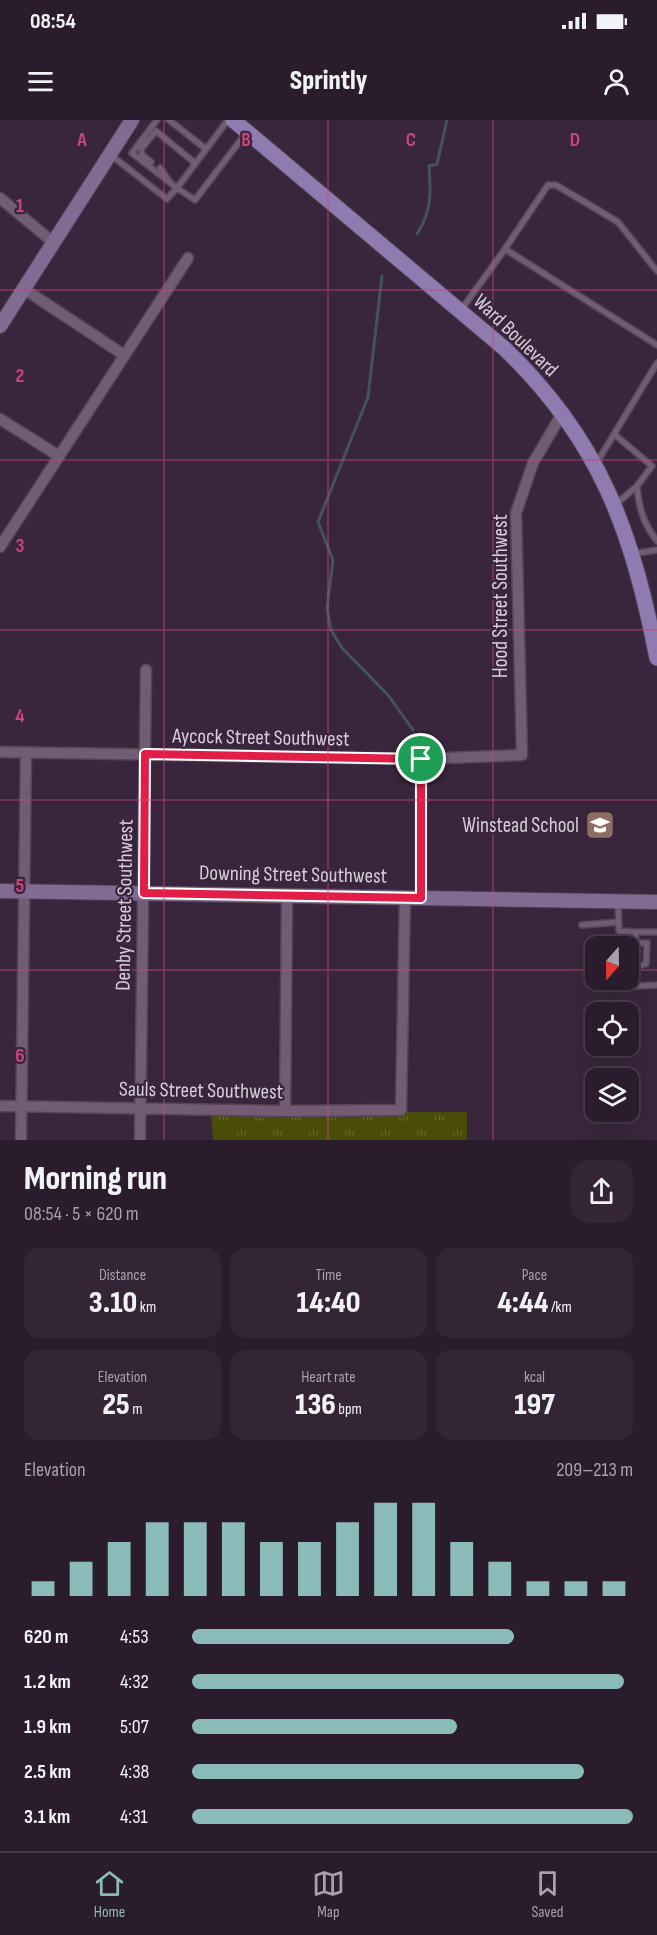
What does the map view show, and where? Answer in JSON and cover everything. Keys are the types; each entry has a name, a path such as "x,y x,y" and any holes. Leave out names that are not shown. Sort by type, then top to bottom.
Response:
{"main road":[{"name":"Ward Boulevard","path":"233,120 461,310 531,374 563,412 597,464 615,505 631,555 657,658"}],"street":[{"path":"0,326 110,154 124,127"},
{"path":"0,198 54,243"},
{"path":"0,547 188,258"},
{"path":"24,289 124,355"},
{"name":"Hood Street Southwest","path":"522,755 516,513 533,463 563,412"},
{"path":"0,419 58,456"},
{"name":"Denby Street Southwest","path":"140,1140 146,670"},
{"name":"Aycock Street Southwest","path":"0,752 421,759 522,755"},
{"path":"21,1140 26,753"},
{"path":"421,759 421,898"},
{"name":"Downing Street Southwest","path":"0,891 657,902"},
{"path":"285,1111 287,895"},
{"name":"Sauls Street Southwest","path":"0,1106 285,1111 400,1110 405,897"}],"lane":[{"path":"157,120 132,153 195,200 247,131"},
{"path":"169,120 206,149"},
{"path":"110,154 167,199 228,120"},
{"path":"124,127 135,149"},
{"path":"151,162 142,155 141,149 156,131 195,164"},
{"path":"160,168 170,182"},
{"path":"461,310 548,185 556,185 618,222 657,271"},
{"path":"505,249 657,345"},
{"path":"597,464 657,363"},
{"path":"615,434 654,468 615,505"},
{"path":"637,486 639,508 646,527 657,541"},
{"path":"631,555 657,550"},
{"path":"618,901 619,931 657,932"},
{"path":"582,925 619,922"},
{"path":"636,932 636,936"},
{"path":"639,944 647,943 646,964 639,965"},
{"path":"639,986 657,986"}],"green space":[{"path":"211,1112 467,1112 467,1140 213,1140"}],"waterway":[{"path":"417,234 428,209 429,166 437,164 447,120"},
{"path":"382,276 368,397 318,522 333,560 327,608 331,630 342,648 388,695 413,730"}],"place":[{"name":"Winstead School","path":"600,825"}],"route":[{"path":"145,754 421,759 421,898 144,893 145,754"}]}
